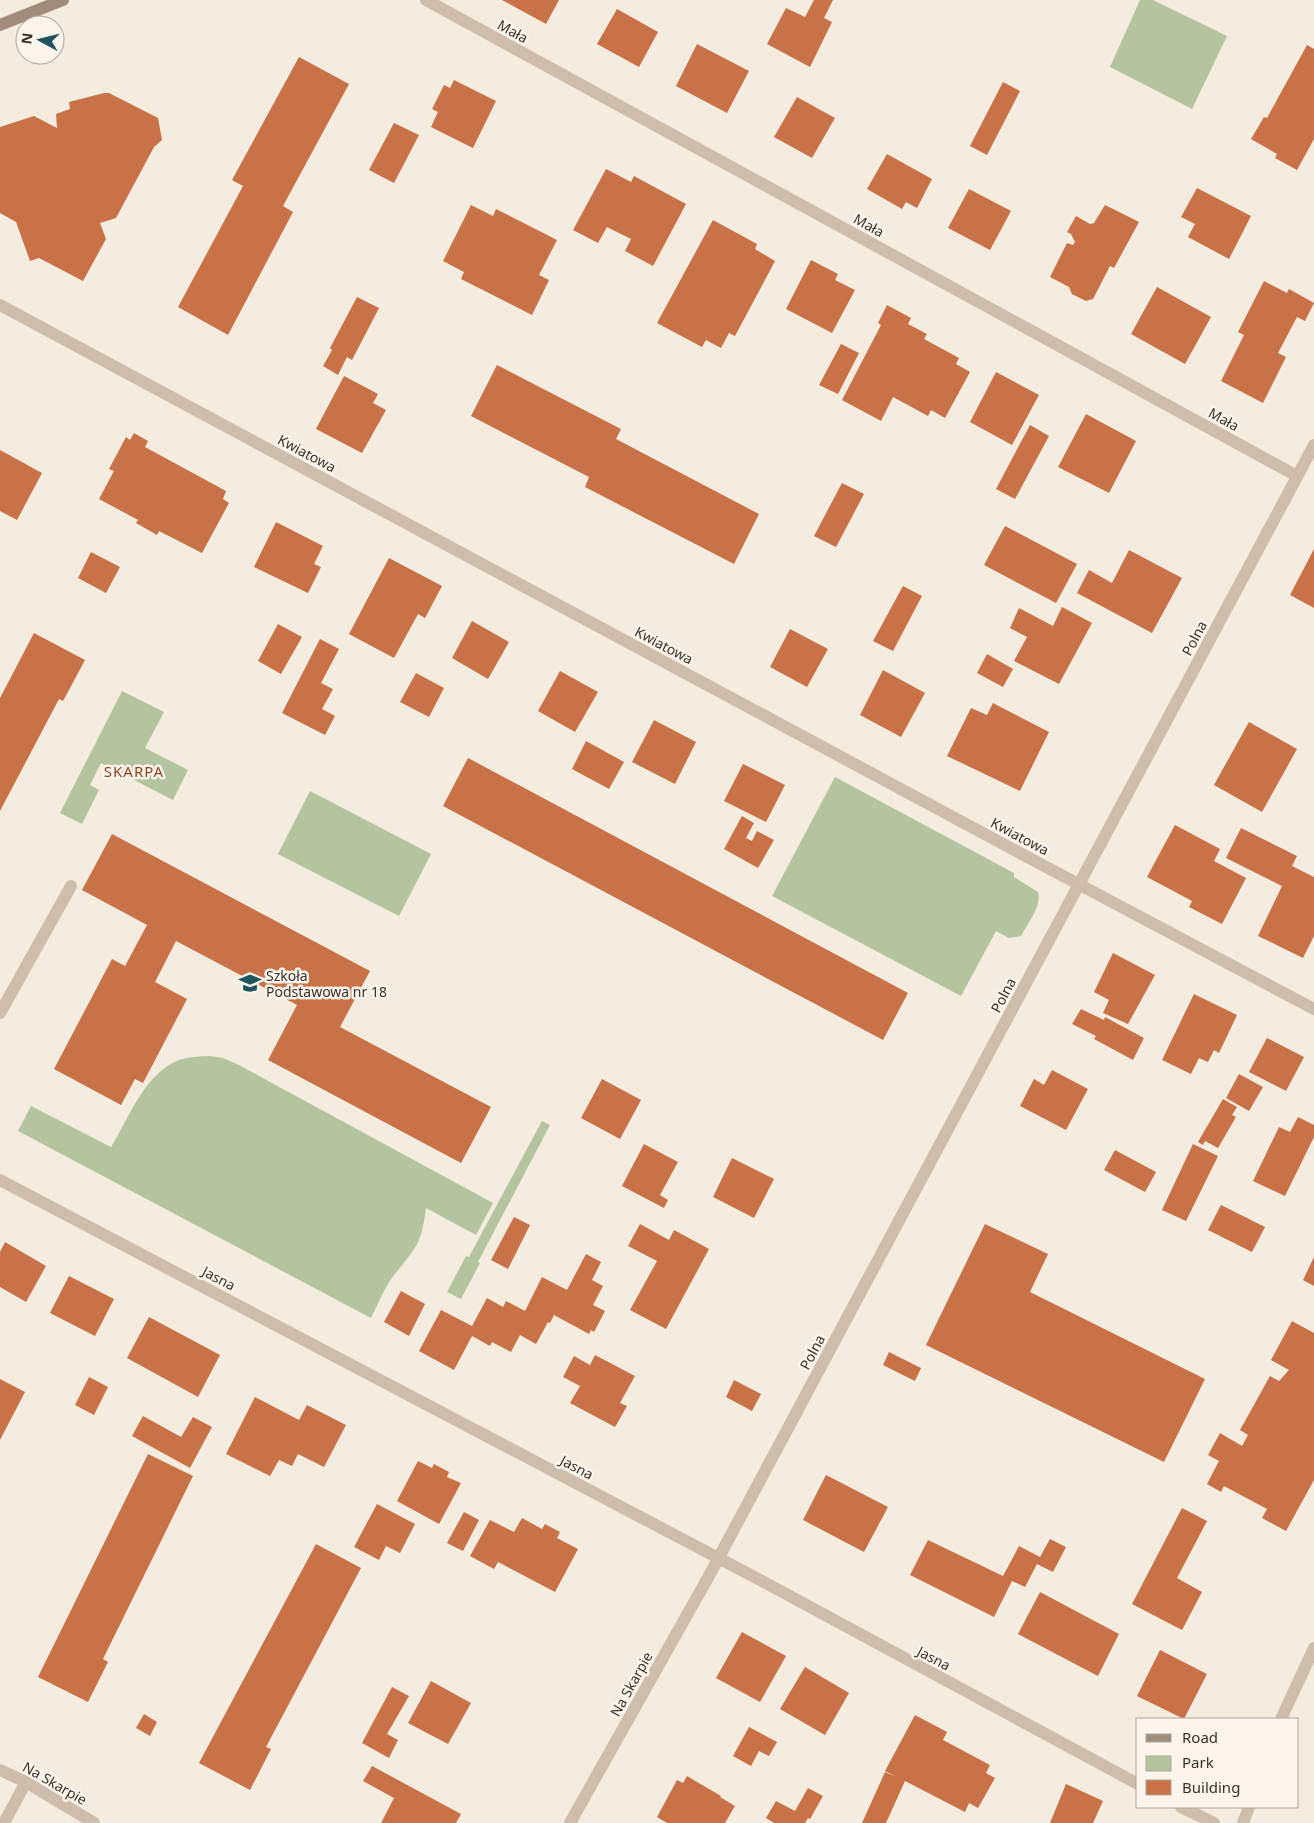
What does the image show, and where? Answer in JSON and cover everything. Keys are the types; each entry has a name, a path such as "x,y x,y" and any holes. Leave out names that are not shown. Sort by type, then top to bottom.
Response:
{"main road":[{"path":"0,25 48,3 63,0"}],"street":[{"name":"Mała","path":"426,0 1298,476"},
{"name":"Kwiatowa","path":"0,305 1314,1009"},
{"name":"Polna","path":"718,1559 1314,445"},
{"path":"0,1013 71,886"},
{"name":"Jasna","path":"0,1180 718,1559 1136,1783"},
{"name":"Na Skarpie","path":"570,1823 718,1559"},
{"path":"1281,1718 1314,1648"},
{"name":"Na Skarpie","path":"0,1770 26,1782 94,1823"},
{"path":"4,1823 26,1782"},
{"path":"1183,1808 1214,1823"},
{"path":"1243,1823 1249,1808"}],"green space":[{"path":"1140,0 1153,0 1227,36 1192,109 1110,67"},
{"path":"122,691 164,712 145,748 188,770 173,800 101,763 90,785 99,790 82,824 60,813"},
{"path":"835,777 1014,873 1014,877 1038,892 1039,897 1036,909 1021,936 1009,938 996,931 961,996 772,896"},
{"path":"310,791 431,854 399,916 278,854"},
{"path":"210,1056 223,1058 239,1065 493,1203 476,1235 426,1208 417,1244 391,1279 371,1318 18,1131 31,1106 111,1147 139,1098 156,1075 179,1060"},
{"path":"542,1121 550,1125 478,1262 480,1263 461,1299 447,1292 466,1256 469,1257"}],"building":[{"path":"502,0 559,0 546,24"},
{"path":"814,0 833,0 824,18 832,22 810,67 767,44 786,8 805,17"},
{"path":"617,9 658,32 639,67 597,44"},
{"path":"697,44 749,71 727,113 676,86"},
{"path":"1307,45 1314,49 1314,139 1297,170 1275,158 1277,154 1251,139 1264,117 1267,118"},
{"path":"299,57 349,84 283,206 293,212 228,335 178,307 243,186 232,180"},
{"path":"454,80 496,101 473,148 431,127 438,112 432,109 444,85 450,88"},
{"path":"1003,82 1020,91 987,155 970,146"},
{"path":"109,93 158,118 162,140 154,147 116,218 100,223 106,239 83,281 39,258 30,261 16,222 0,213 0,127 34,116 57,128 56,114 70,109 69,102"},
{"path":"797,97 835,118 812,158 774,137"},
{"path":"394,123 419,135 394,183 369,170"},
{"path":"887,154 932,179 917,208 906,202 902,209 867,189"},
{"path":"606,169 631,182 634,176 686,204 653,266 625,251 631,239 607,227 598,243 573,230"},
{"path":"1197,188 1251,216 1229,259 1188,237 1195,224 1181,217"},
{"path":"969,189 1011,211 990,250 948,228"},
{"path":"471,205 493,216 496,209 557,240 539,275 549,280 532,315 461,279 464,272 443,261"},
{"path":"1105,205 1139,222 1114,268 1110,266 1093,299 1086,301 1072,294 1069,287 1050,277 1067,243 1073,245 1075,242 1071,234 1067,232 1076,216 1090,224 1094,223"},
{"path":"713,220 757,244 755,249 775,261 735,336 729,333 721,348 706,340 702,347 657,323"},
{"path":"811,260 838,274 835,280 855,290 832,333 786,309"},
{"path":"1264,281 1287,293 1289,289 1314,303 1305,321 1297,317 1278,353 1286,357 1263,403 1221,381 1244,335 1238,332"},
{"path":"1157,287 1211,317 1185,364 1131,334"},
{"path":"357,297 379,308 352,360 347,357 338,375 323,366 332,350 330,348"},
{"path":"887,305 911,318 908,324 927,334 924,339 959,358 956,364 970,372 945,418 931,410 928,416 893,397 881,421 842,400 881,325 878,323"},
{"path":"841,344 859,353 838,394 819,385"},
{"path":"497,365 621,429 616,439 759,514 734,564 585,487 589,477 471,416"},
{"path":"996,372 1039,395 1012,445 970,422"},
{"path":"344,376 378,394 373,403 386,410 362,453 316,429"},
{"path":"1086,414 1136,441 1109,493 1058,467"},
{"path":"1030,425 1049,436 1015,499 996,489"},
{"path":"134,433 148,441 145,447 226,491 223,499 229,503 202,553 159,531 157,535 136,523 138,520 99,499 114,471 109,469 126,437 130,440"},
{"path":"0,450 42,473 17,520 0,511"},
{"path":"842,483 864,494 836,547 814,536"},
{"path":"276,522 323,546 314,564 321,567 308,593 254,567"},
{"path":"1005,526 1077,564 1056,603 984,565"},
{"path":"1314,549 1314,608 1290,595"},
{"path":"1129,550 1182,578 1152,633 1077,593 1089,570 1112,583"},
{"path":"91,552 120,567 106,593 78,578"},
{"path":"389,558 442,586 425,618 418,614 394,658 349,634"},
{"path":"903,586 922,596 893,651 873,641"},
{"path":"1062,607 1092,623 1059,684 1014,661 1027,637 1010,628 1019,608 1053,626"},
{"path":"472,621 509,642 488,679 452,658"},
{"path":"278,624 302,637 281,674 258,661"},
{"path":"790,629 828,649 807,687 770,667"},
{"path":"34,633 85,660 63,701 59,699 0,811 0,698"},
{"path":"320,639 339,649 321,683 333,689 322,709 335,716 325,735 282,713"},
{"path":"987,654 1013,669 1003,687 977,673"},
{"path":"883,670 925,693 901,737 860,715"},
{"path":"560,671 598,692 575,732 538,711"},
{"path":"416,673 444,688 429,717 400,702"},
{"path":"993,703 1049,732 1020,791 947,756 971,708 987,715"},
{"path":"654,720 696,742 675,784 632,762"},
{"path":"1249,722 1297,749 1262,812 1214,785"},
{"path":"586,741 624,762 609,789 572,769"},
{"path":"468,758 908,993 883,1040 443,806"},
{"path":"743,764 785,785 766,822 724,801"},
{"path":"742,816 754,823 746,838 752,841 757,831 774,840 758,868 724,849"},
{"path":"1175,825 1220,849 1214,861 1246,878 1222,924 1189,907 1192,901 1147,877"},
{"path":"1241,828 1297,856 1292,866 1314,877 1314,936 1303,958 1258,936 1282,886 1226,858"},
{"path":"112,834 370,971 340,1027 491,1107 461,1163 268,1060 297,1005 176,941 155,982 187,999 143,1083 135,1079 121,1105 54,1069 112,959 125,966 147,925 82,890"},
{"path":"1113,953 1155,975 1128,1024 1103,1013 1109,1000 1094,992"},
{"path":"1194,994 1237,1015 1219,1053 1214,1050 1208,1062 1199,1058 1191,1074 1162,1060"},
{"path":"1081,1009 1104,1020 1105,1017 1144,1038 1133,1060 1094,1039 1096,1036 1072,1024"},
{"path":"1267,1038 1304,1057 1286,1091 1249,1072"},
{"path":"1052,1070 1088,1089 1066,1130 1020,1106 1034,1079 1044,1085"},
{"path":"1239,1074 1263,1087 1249,1111 1226,1098"},
{"path":"602,1079 641,1100 620,1139 581,1118"},
{"path":"1223,1099 1237,1107 1232,1115 1236,1117 1218,1148 1205,1141 1203,1145 1198,1142"},
{"path":"1298,1117 1314,1125 1314,1137 1285,1196 1253,1181 1279,1127 1290,1132"},
{"path":"644,1144 678,1162 660,1195 668,1200 664,1208 622,1186"},
{"path":"1193,1144 1218,1156 1186,1221 1162,1210"},
{"path":"1115,1150 1156,1172 1145,1192 1104,1170"},
{"path":"732,1158 774,1179 754,1218 713,1197"},
{"path":"1221,1205 1265,1227 1252,1252 1208,1230"},
{"path":"514,1217 530,1225 508,1269 491,1260"},
{"path":"640,1224 669,1240 674,1230 709,1249 666,1329 630,1310 657,1261 628,1246"},
{"path":"985,1224 1048,1254 1030,1292 1205,1379 1164,1462 926,1345"},
{"path":"5,1242 46,1266 26,1302 0,1287 0,1252"},
{"path":"586,1254 601,1262 592,1280 603,1286 593,1305 605,1311 594,1332 591,1330 589,1334 554,1315 536,1344 520,1335 511,1352 492,1342 490,1346 472,1336 454,1370 419,1351 441,1310 472,1326 487,1298 503,1307 506,1301 525,1311 542,1277 567,1290"},
{"path":"1314,1257 1314,1286 1303,1280"},
{"path":"69,1276 114,1299 95,1336 50,1313"},
{"path":"401,1291 425,1304 409,1336 384,1322"},
{"path":"149,1317 220,1355 198,1397 127,1358"},
{"path":"1292,1321 1314,1333 1314,1480 1286,1531 1262,1518 1267,1509 1224,1486 1221,1492 1207,1484 1219,1461 1208,1455 1220,1433 1242,1446 1248,1435 1240,1430 1270,1376 1279,1381 1289,1370 1271,1360"},
{"path":"889,1352 921,1368 915,1381 883,1365"},
{"path":"595,1355 635,1376 620,1403 627,1406 615,1427 570,1403 580,1386 563,1377 574,1356 590,1365"},
{"path":"89,1377 108,1387 94,1415 75,1405"},
{"path":"0,1379 25,1392 0,1440"},
{"path":"734,1380 761,1394 752,1411 726,1397"},
{"path":"255,1397 299,1420 307,1405 346,1425 324,1467 298,1454 292,1466 279,1460 270,1476 226,1454"},
{"path":"143,1416 181,1437 193,1417 212,1427 190,1468 132,1436"},
{"path":"148,1454 193,1476 103,1659 108,1662 88,1702 38,1677"},
{"path":"418,1461 432,1468 434,1464 449,1472 447,1477 461,1483 439,1524 397,1501"},
{"path":"826,1475 888,1507 864,1552 803,1520"},
{"path":"377,1504 415,1524 400,1553 386,1546 379,1560 354,1547"},
{"path":"1182,1508 1207,1521 1177,1578 1202,1592 1182,1630 1132,1604"},
{"path":"464,1512 479,1520 463,1551 447,1543"},
{"path":"522,1518 542,1529 545,1524 560,1532 557,1538 578,1549 555,1592 498,1562 494,1569 470,1556 490,1520 514,1532"},
{"path":"1050,1539 1066,1547 1053,1572 1037,1564 1025,1587 1012,1581 994,1617 910,1575 928,1540 1003,1576 1019,1546 1040,1557"},
{"path":"316,1544 361,1568 266,1747 271,1749 250,1790 199,1763"},
{"path":"1040,1592 1119,1634 1098,1676 1018,1634"},
{"path":"742,1632 786,1656 760,1702 716,1678"},
{"path":"1160,1650 1207,1674 1185,1718 1137,1696"},
{"path":"805,1667 849,1693 825,1735 780,1709"},
{"path":"431,1681 471,1703 448,1744 408,1723"},
{"path":"392,1687 409,1696 387,1734 398,1740 389,1758 362,1743"},
{"path":"144,1714 157,1722 150,1736 136,1728"},
{"path":"915,1715 947,1732 943,1740 990,1765 986,1773 995,1778 978,1808 969,1803 965,1812 905,1781 886,1823 862,1823 885,1772 897,1777 885,1771"},
{"path":"749,1727 777,1742 769,1756 759,1751 751,1766 733,1756"},
{"path":"372,1766 461,1814 456,1823 381,1823 394,1798 363,1781"},
{"path":"687,1776 735,1806 725,1823 667,1823 657,1817 677,1780 683,1783"},
{"path":"1066,1784 1103,1801 1093,1823 1050,1823"},
{"path":"808,1788 823,1796 810,1819 808,1818 805,1823 774,1823 766,1818 776,1801 795,1811"}],"place":[{"name":"Szkoła Podstawowa nr 18","path":"250,983"}],"district":[{"name":"SKARPA","path":"134,771"}]}
